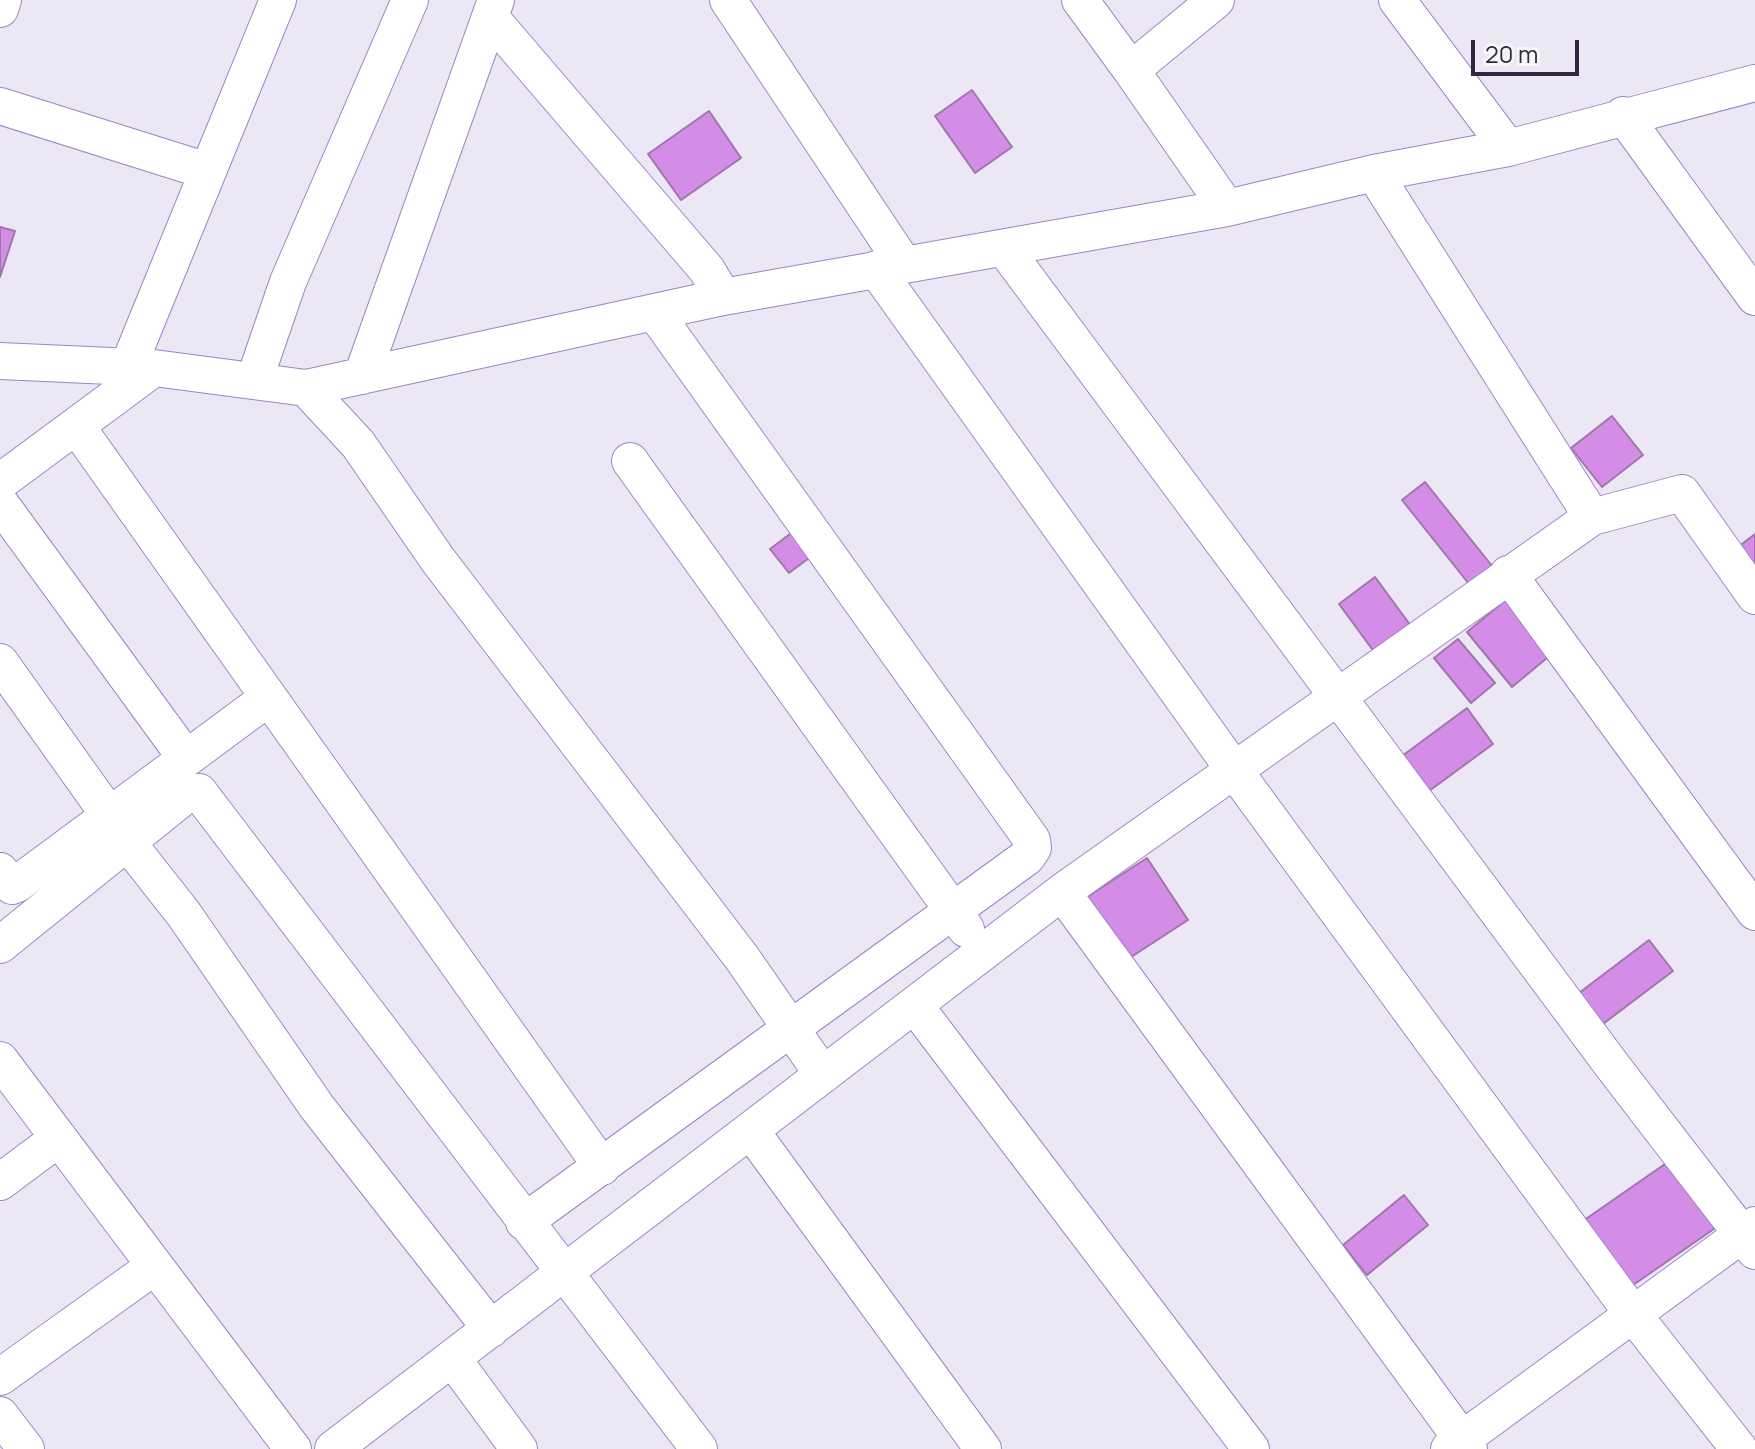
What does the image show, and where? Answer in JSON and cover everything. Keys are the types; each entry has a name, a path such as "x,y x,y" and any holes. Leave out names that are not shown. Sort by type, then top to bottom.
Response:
{"street":[{"path":"0,9 3,0"},
{"path":"186,758 1,485 77,427 141,368 207,171 278,0"},
{"path":"254,381 288,282 410,0"},
{"path":"728,0 890,266 1234,770 1632,1313 1739,1449"},
{"path":"1080,0 1227,208"},
{"path":"1131,70 1216,0"},
{"path":"1397,0 1508,148"},
{"path":"493,8 707,270 723,297"},
{"path":"362,376 493,8"},
{"path":"0,361 141,368 306,388 723,297 1227,208 1374,173 1508,148 1623,115 1755,83"},
{"path":"0,106 207,171"},
{"path":"1623,115 1755,297"},
{"path":"1374,173 1592,517"},
{"path":"1004,248 1338,697 1751,1237 1632,1313 1460,1446 1062,892"},
{"path":"524,1222 1027,857 1033,848 1032,840 655,313"},
{"path":"306,388 358,444 438,560 742,958 823,1075"},
{"path":"77,427 602,1167"},
{"path":"630,461 984,953"},
{"path":"333,1449 916,1007 1062,892 1592,517 1682,493 1755,596"},
{"path":"1508,574 1755,912"},
{"path":"0,662 118,829 183,913 317,1107 491,1329"},
{"path":"0,945 186,758 268,698"},
{"path":"0,871 12,886 187,794 199,792 699,1449"},
{"path":"916,1007 1251,1449"},
{"path":"0,1060 293,1449"},
{"path":"751,1131 983,1449"},
{"path":"0,1182 59,1138"},
{"path":"0,1377 155,1266"},
{"path":"452,1358 519,1449"},
{"path":"0,1415 26,1449"}],"building":[{"path":"972,90 1012,147 975,173 935,116"},
{"path":"709,111 741,158 681,200 648,154"},
{"path":"0,227 15,231 0,277"},
{"path":"1612,416 1643,455 1602,487 1571,448"},
{"path":"1425,482 1492,566 1469,584 1402,500"},
{"path":"802,525 821,549 789,573 770,549"},
{"path":"1755,534 1755,569 1738,547"},
{"path":"1375,577 1411,626 1375,653 1339,604"},
{"path":"1507,599 1553,653 1512,687 1467,632"},
{"path":"1458,639 1495,683 1471,703 1434,658"},
{"path":"1467,708 1493,744 1425,794 1398,759"},
{"path":"1147,858 1188,920 1128,959 1087,897"},
{"path":"1649,940 1673,971 1599,1027 1575,996"},
{"path":"1675,1157 1721,1224 1626,1290 1580,1223"},
{"path":"1404,1195 1428,1225 1367,1275 1343,1245"}]}
